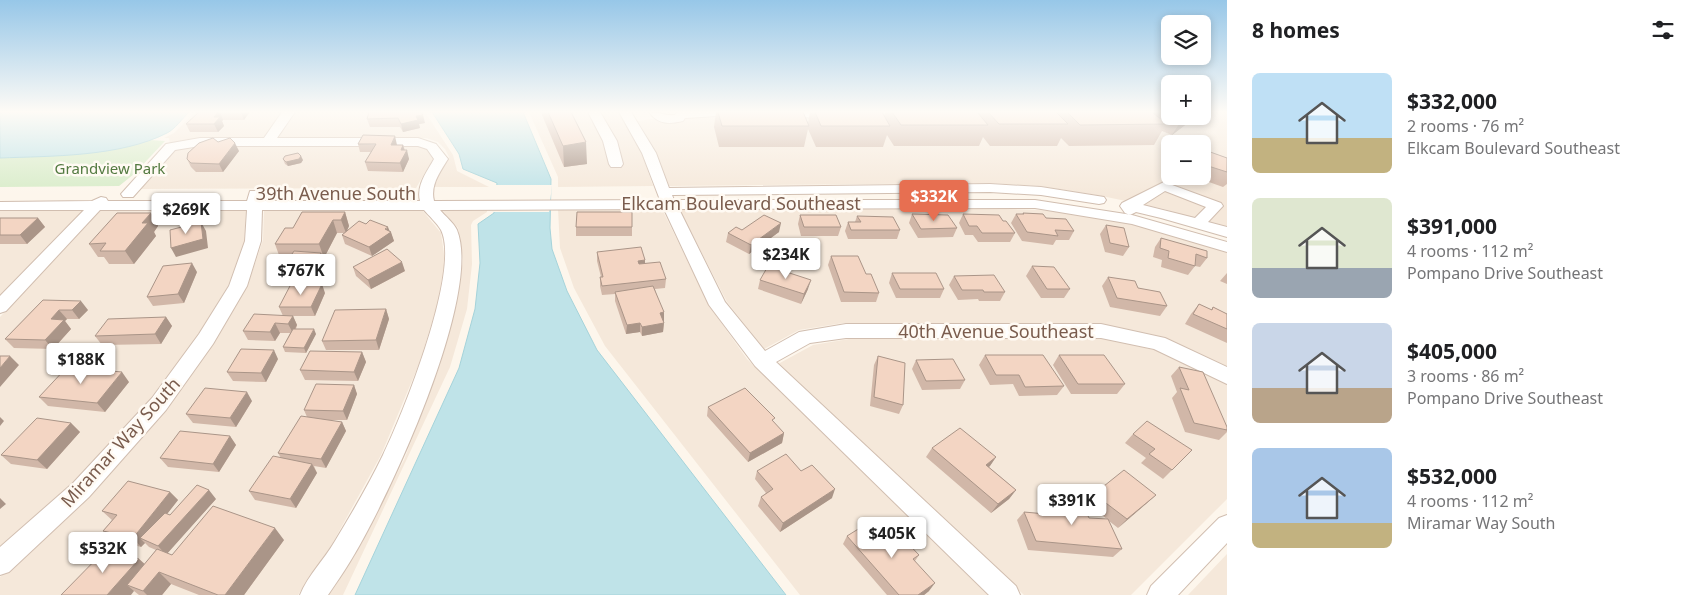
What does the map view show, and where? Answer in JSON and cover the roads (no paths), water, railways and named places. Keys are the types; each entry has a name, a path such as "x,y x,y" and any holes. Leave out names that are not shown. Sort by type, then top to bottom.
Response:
{"street":[{"path":"609,140 616,164"},
{"path":"641,140 649,153 665,197 718,305 762,362 1007,595"},
{"path":"128,194 171,147 200,142 418,142 432,145 437,150 441,159 429,180 427,199 450,230 454,260 448,303 429,365 392,457 342,551 313,595"},
{"path":"1130,212 1164,186 1216,206 1198,223"},
{"name":"Elkcam Boulevard Southeast","path":"491,198 665,197 852,190 990,188 1041,191 1130,212 1198,223 1227,232"},
{"path":"852,190 860,203"},
{"name":"39th Avenue South","path":"0,194 128,194 256,200"},
{"path":"0,307 108,194"},
{"name":"Elkcam Boulevard Southeast","path":"665,197 860,203 1035,204 1085,210 1130,212 1227,247"},
{"name":"39th Avenue South","path":"0,206 96,206 256,200 491,198"},
{"name":"Miramar Way South","path":"0,563 81,490 159,404 206,339 238,286 253,241 256,200"},
{"name":"40th Avenue Southeast","path":"762,362 806,337 846,331 1101,331 1158,343 1227,376"},
{"path":"1160,595 1227,526"}],"water":[{"path":"0,140 151,140 128,147 85,154 0,158"},
{"path":"450,140 535,140 551,179 550,228 552,249 567,291 597,350 786,595 355,595 459,368 475,309 480,263 478,224 494,213 497,183 463,169 459,154"}],"park label":[{"name":"Grandview Park","path":"110,168"}]}
